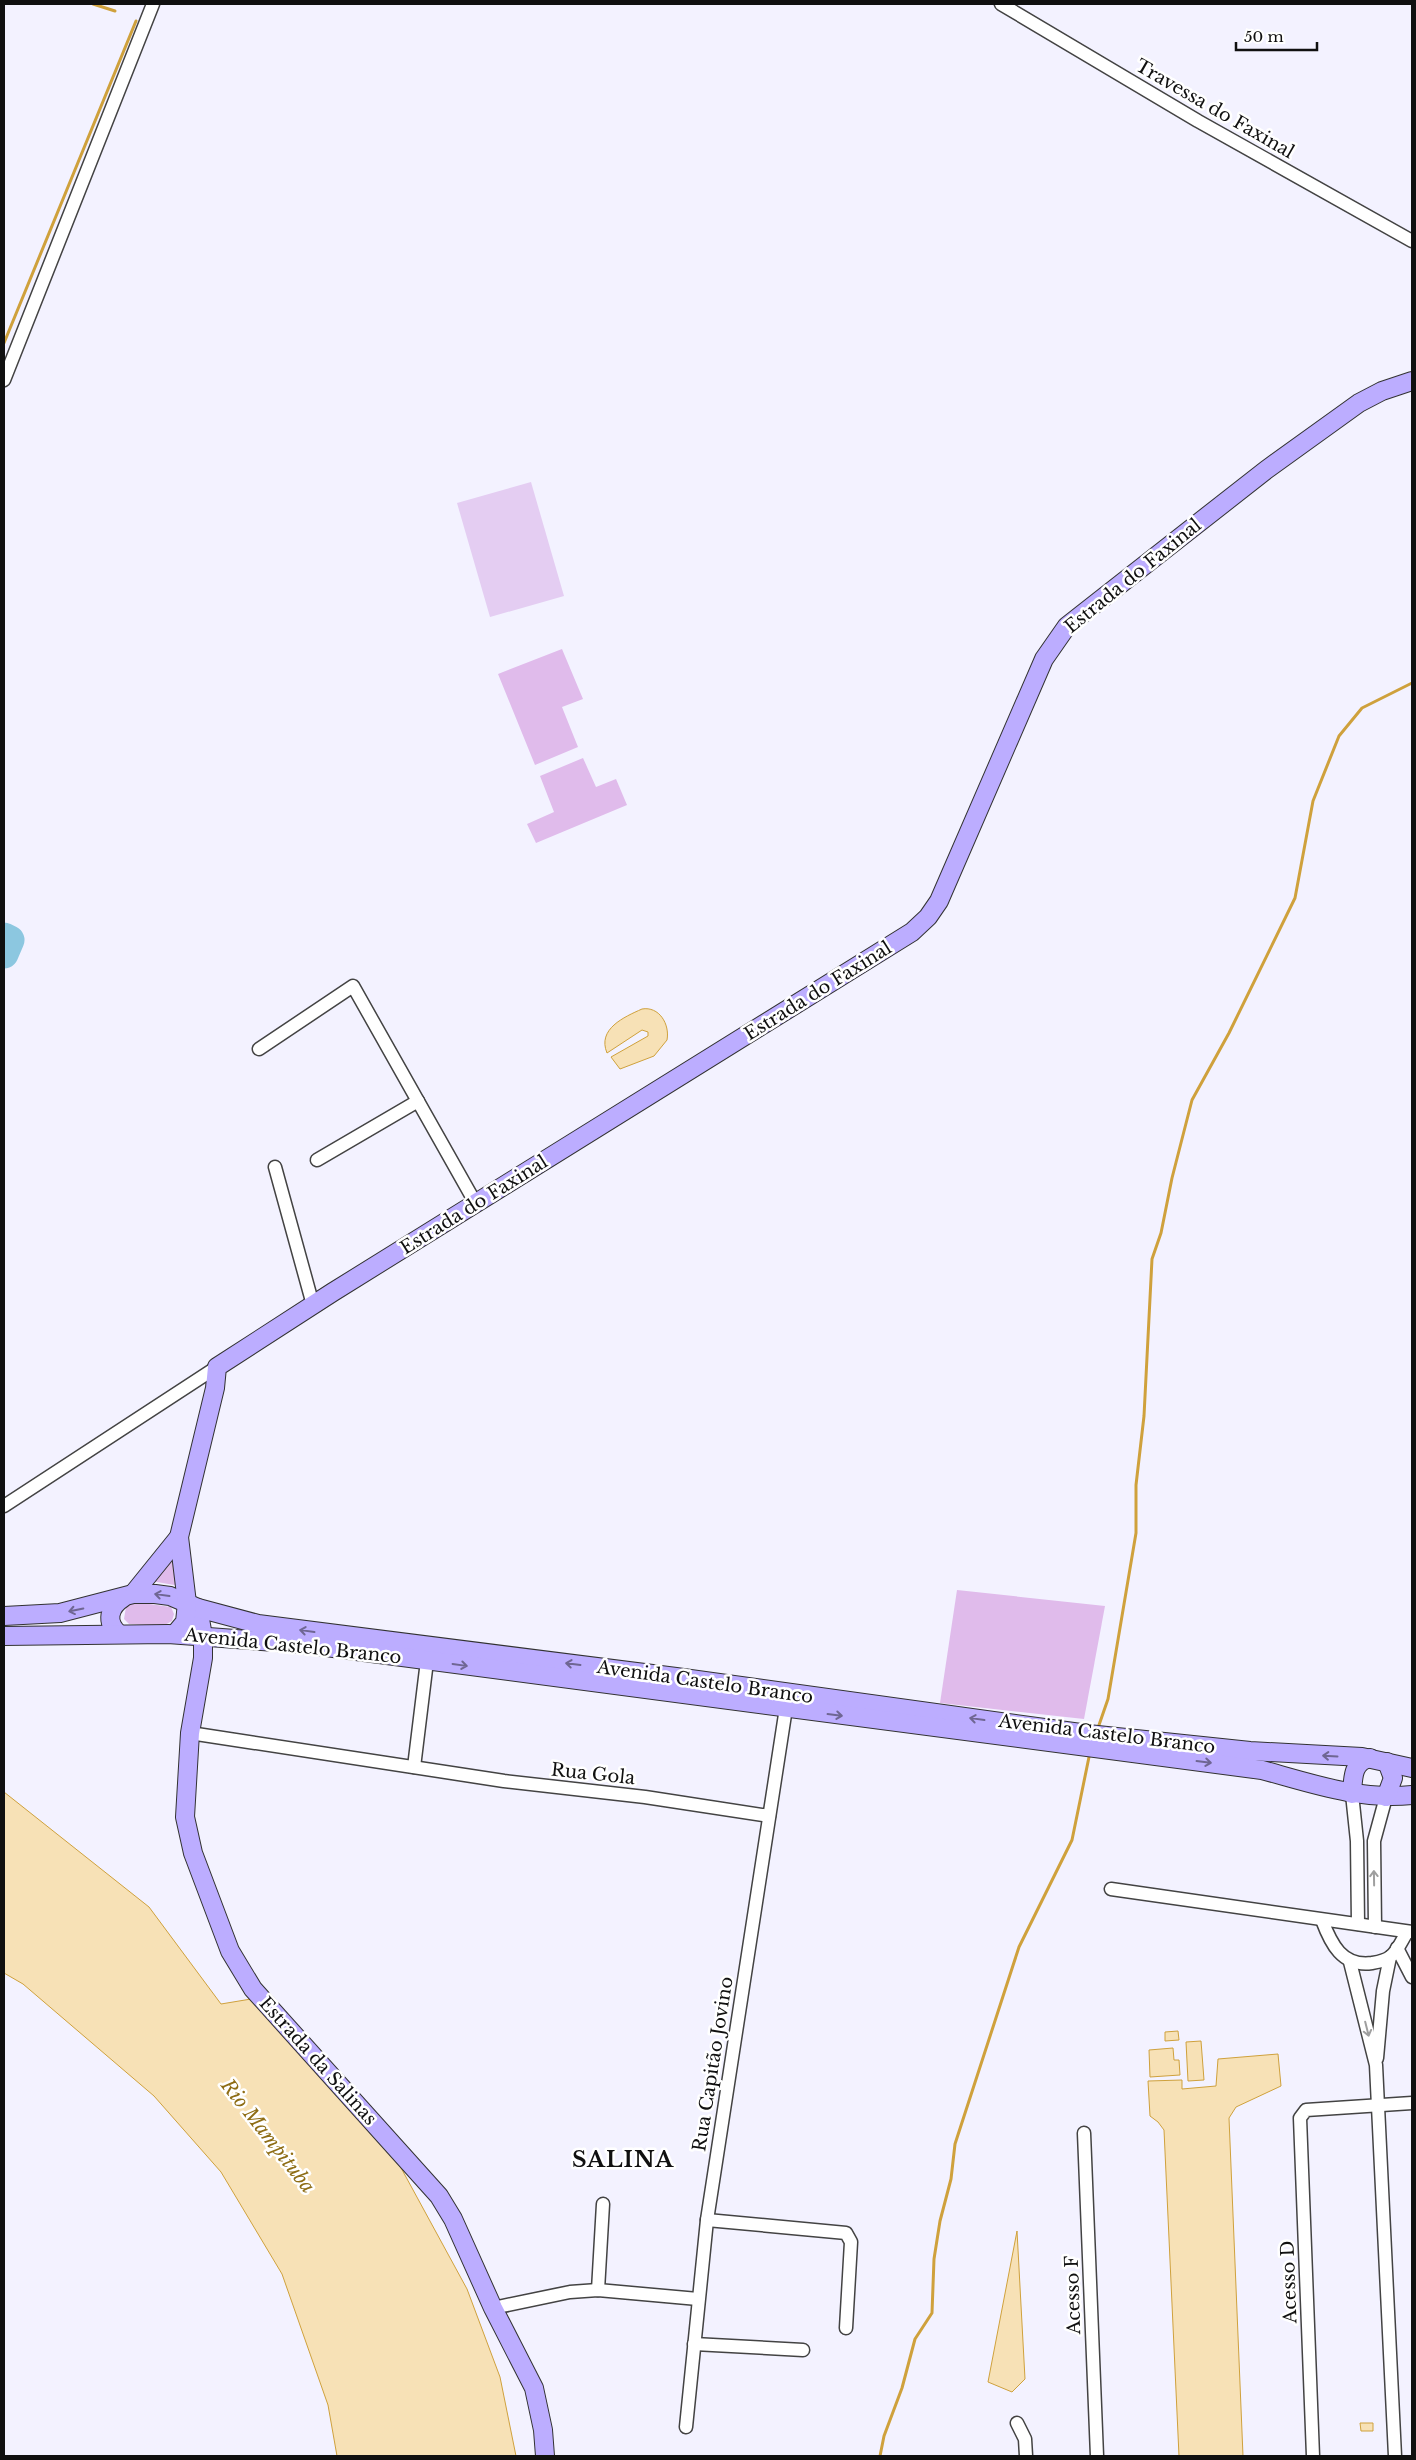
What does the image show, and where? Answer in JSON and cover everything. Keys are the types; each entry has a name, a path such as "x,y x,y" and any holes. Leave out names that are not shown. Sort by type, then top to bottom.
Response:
{"main road":[{"name":"Estrada do Faxinal","path":"218,1367 313,1305 912,932 928,917 939,901 1044,659 1067,626 1266,470 1359,403 1382,391 1412,381"},
{"path":"119,1634 112,1626 110,1614 114,1605 128,1596 179,1537 215,1388 218,1367"},
{"name":"Estrada da Salinas","path":"179,1537 193,1605 203,1636 201,1676 190,1733 185,1817 188,1837 230,1951 253,1989 439,2196 453,2219 493,2308 534,2388 543,2430 545,2456"},
{"name":"Avenida Castelo Branco","path":"4,1616 60,1613 128,1596 155,1594 170,1596 193,1605 258,1624 676,1677 1088,1734 1250,1751 1378,1760 1412,1768"},
{"path":"175,1634 183,1626 193,1605"},
{"name":"Avenida Castelo Branco","path":"4,1636 175,1634 304,1644 1262,1770 1352,1794 1386,1798 1412,1795"},
{"path":"1352,1794 1355,1769 1364,1760 1378,1760 1393,1778 1386,1798"}],"street":[{"name":"Travessa do Faxinal","path":"1001,4 1198,121 1412,241"},
{"path":"4,380 81,186 149,5"},
{"path":"259,1049 353,986 476,1204"},
{"path":"317,1160 418,1101"},
{"path":"275,1167 313,1305"},
{"path":"4,1506 218,1367"},
{"path":"414,1767 427,1661"},
{"name":"Rua Capitão Jovino","path":"686,2427 707,2220 786,1708"},
{"name":"Rua Gola","path":"190,1733 504,1781 645,1797 769,1816"},
{"path":"1352,1794 1357,1841 1358,1924"},
{"path":"1375,1926 1374,1842 1386,1798"},
{"path":"1357,1841 1374,1842"},
{"path":"1111,1888 1410,1932 1394,1953 1380,1962 1364,1964 1350,1962"},
{"path":"1322,1920 1331,1944 1350,1962 1376,2065"},
{"path":"1394,1953 1412,1977"},
{"path":"1394,1953 1383,1991 1376,2065 1395,2456"},
{"path":"1379,2105 1412,2103"},
{"name":"Acesso D","path":"1313,2456 1300,2118 1306,2110 1379,2105"},
{"name":"Acesso F","path":"1084,2133 1098,2456"},
{"path":"598,2290 603,2204"},
{"path":"707,2220 846,2233 851,2242 846,2328"},
{"path":"493,2308 570,2292 598,2290 698,2298"},
{"path":"694,2344 803,2350"},
{"path":"1017,2422 1025,2438 1026,2456"}],"shaded area":[{"path":"531,482 564,596 490,617 457,503"},
{"path":"562,649 583,699 562,707 578,747 535,765 498,674"},
{"path":"583,758 596,787 616,779 627,805 536,843 527,824 554,812 540,776"},
{"path":"175,1557 180,1586 151,1581"},
{"path":"957,1590 1105,1606 1084,1719 940,1703"},
{"path":"142,1603 171,1607 174,1614 172,1621 163,1626 129,1624 124,1619 126,1607 130,1604"}],"water":[{"path":"642,1009 654,1010 662,1017 667,1028 667,1040 654,1056 620,1069 611,1057 648,1036 648,1032 642,1030 607,1053 606,1037 620,1020"},
{"name":"Rio Mampituba","path":"4,1792 149,1907 221,2004 251,1999 400,2166 467,2289 500,2377 516,2456 337,2456 328,2405 282,2274 221,2172 154,2096 23,1984 4,1973"},
{"path":"1178,2031 1179,2040 1165,2041 1165,2032"},
{"path":"1201,2041 1204,2080 1188,2081 1186,2042"},
{"path":"1173,2048 1174,2060 1179,2060 1180,2075 1150,2077 1149,2050"},
{"path":"1278,2054 1281,2086 1236,2107 1229,2118 1243,2456 1179,2456 1164,2130 1150,2116 1148,2081 1182,2080 1182,2089 1216,2086 1218,2059"},
{"path":"1017,2231 1025,2379 1012,2392 988,2382"},
{"path":"1360,2423 1373,2423 1373,2431 1361,2431"}],"waterway":[{"path":"93,4 115,11"},
{"path":"4,343 136,21"},
{"path":"1099,1725 1108,1699 1136,1533 1136,1485 1144,1416 1152,1259 1161,1233 1172,1178 1192,1100 1229,1033 1295,898 1313,801 1339,736 1362,708 1412,683"},
{"path":"880,2456 884,2436 902,2388 915,2339 932,2313 934,2259 940,2221 951,2179 955,2144 1019,1947 1072,1840 1089,1757"}],"taxiway":[{"path":"4,937 10,940 4,954"}],"district":[{"name":"SALINA","path":"623,2159"}]}
